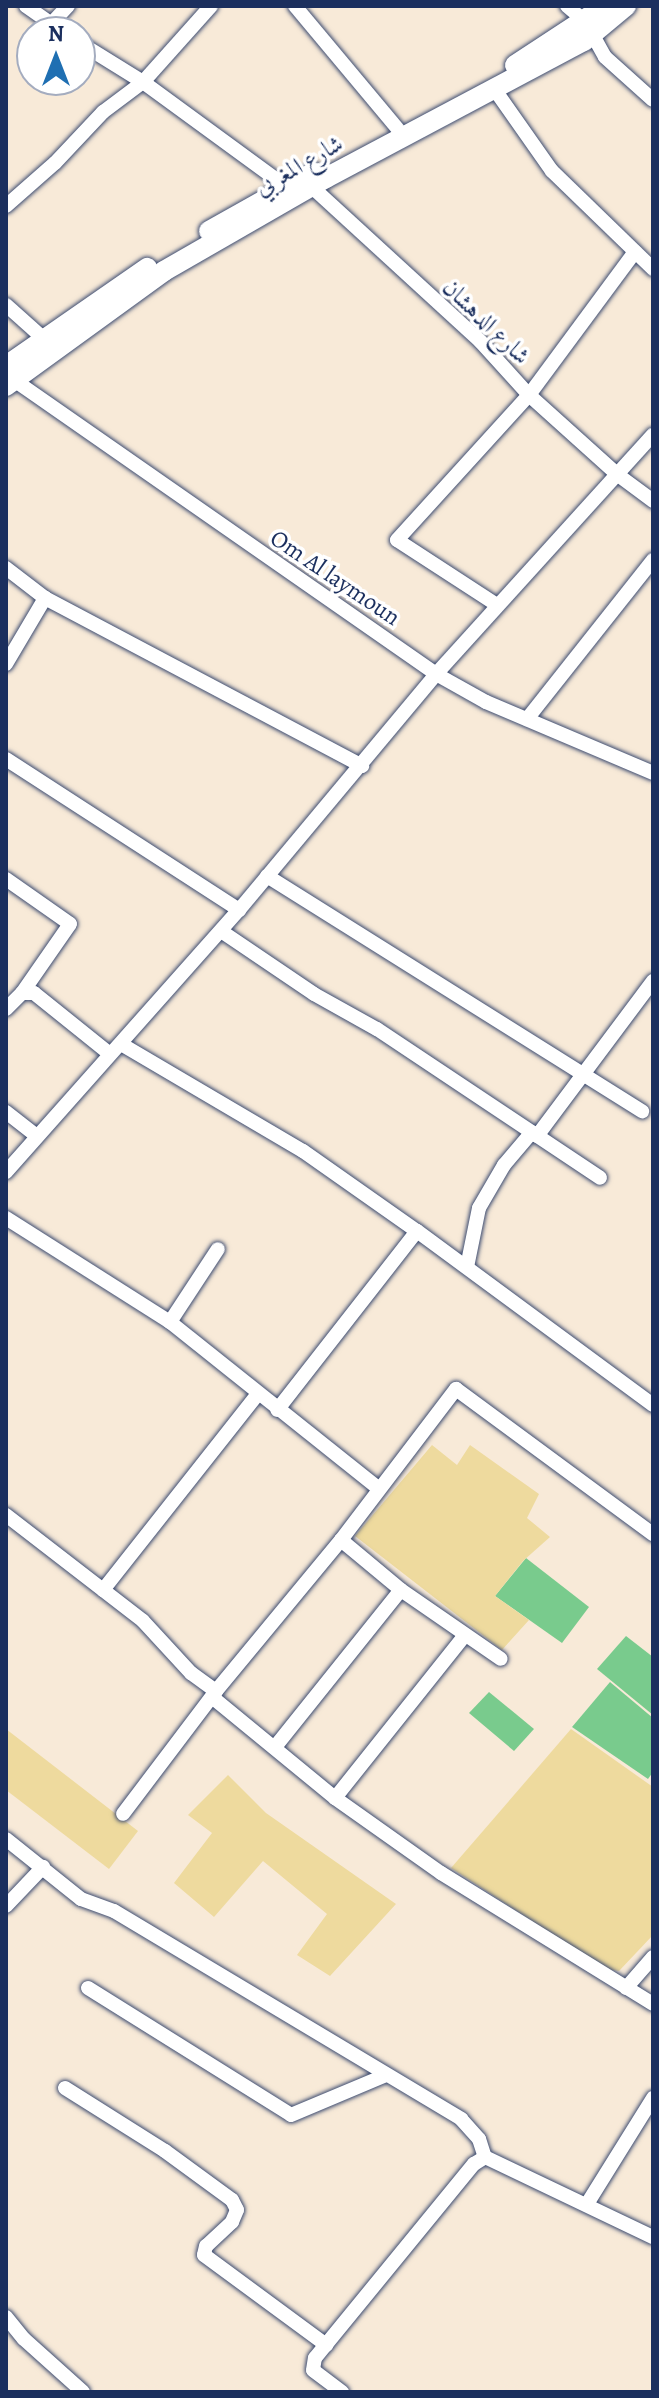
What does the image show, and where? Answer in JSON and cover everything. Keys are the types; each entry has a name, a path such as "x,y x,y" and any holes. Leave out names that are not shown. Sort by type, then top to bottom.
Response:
{"main road":[{"name":"شارع المغربي","path":"9,377 164,271 312,187 495,90 589,28 605,6"},
{"name":"شارع المغربي","path":"9,377 43,338 156,262 285,186 488,82 626,6"}],"street":[{"path":"6,206 55,163 103,112 143,82 211,6"},
{"path":"295,6 398,129"},
{"path":"567,6 589,28 605,57 653,100"},
{"path":"96,53 143,82 285,186 312,187"},
{"path":"495,90 552,171 653,269"},
{"name":"شارع الدهشان","path":"312,187 480,341 529,395 618,475 653,501"},
{"path":"497,605 397,540 529,395 635,252"},
{"path":"6,305 43,338"},
{"name":"Om Al laymoun","path":"9,377 436,674 527,719 653,773"},
{"path":"6,1172 221,931 436,674 653,435"},
{"path":"527,719 653,560"},
{"path":"6,568 45,598 362,766"},
{"path":"6,664 45,598"},
{"path":"6,759 239,910"},
{"path":"267,876 642,1111"},
{"path":"6,879 70,924 22,993 6,1009"},
{"path":"221,931 600,1178"},
{"path":"467,1267 479,1208 504,1165 534,1134 651,989"},
{"path":"22,993 34,993 116,1049 303,1151 467,1267 653,1405"},
{"path":"6,1112 37,1136"},
{"path":"6,1218 170,1322 257,1395 378,1488"},
{"path":"277,1410 417,1231"},
{"path":"170,1322 218,1249"},
{"path":"123,1814 214,1694 341,1540 456,1389 653,1534"},
{"path":"103,1590 257,1395"},
{"path":"6,1515 143,1621 191,1673 335,1798 453,1881 653,2004"},
{"path":"341,1540 401,1590 501,1659"},
{"path":"275,1747 401,1590"},
{"path":"335,1798 465,1635"},
{"path":"6,1839 81,1899 114,1911 384,2076 461,2119 479,2139 485,2157 653,2237"},
{"path":"6,1906 43,1867"},
{"path":"626,1988 653,1957"},
{"path":"88,1988 291,2115 384,2076"},
{"path":"65,2088 165,2151 232,2200 237,2210 232,2222 206,2246 204,2255 326,2345"},
{"path":"587,2204 653,2098"},
{"path":"342,2392 312,2366 474,2164 485,2157"},
{"path":"6,2317 24,2339 83,2392"}],"green space":[{"path":"526,1558 589,1607 562,1643 495,1596"},
{"path":"626,1636 653,1657 653,1715 597,1669"},
{"path":"610,1682 653,1718 653,1772 648,1779 572,1727"},
{"path":"489,1692 534,1729 514,1751 469,1713"}],"sand":[{"path":"432,1445 457,1465 470,1445 539,1494 527,1518 550,1537 523,1561 495,1596 529,1620 502,1650 355,1536"},
{"path":"6,1729 138,1831 109,1869 6,1790"},
{"path":"571,1729 653,1787 653,1935 619,1971 606,1969 451,1868"},
{"path":"228,1775 266,1813 396,1904 330,1976 297,1955 327,1914 263,1861 214,1917 174,1883 212,1833 188,1815"}]}
